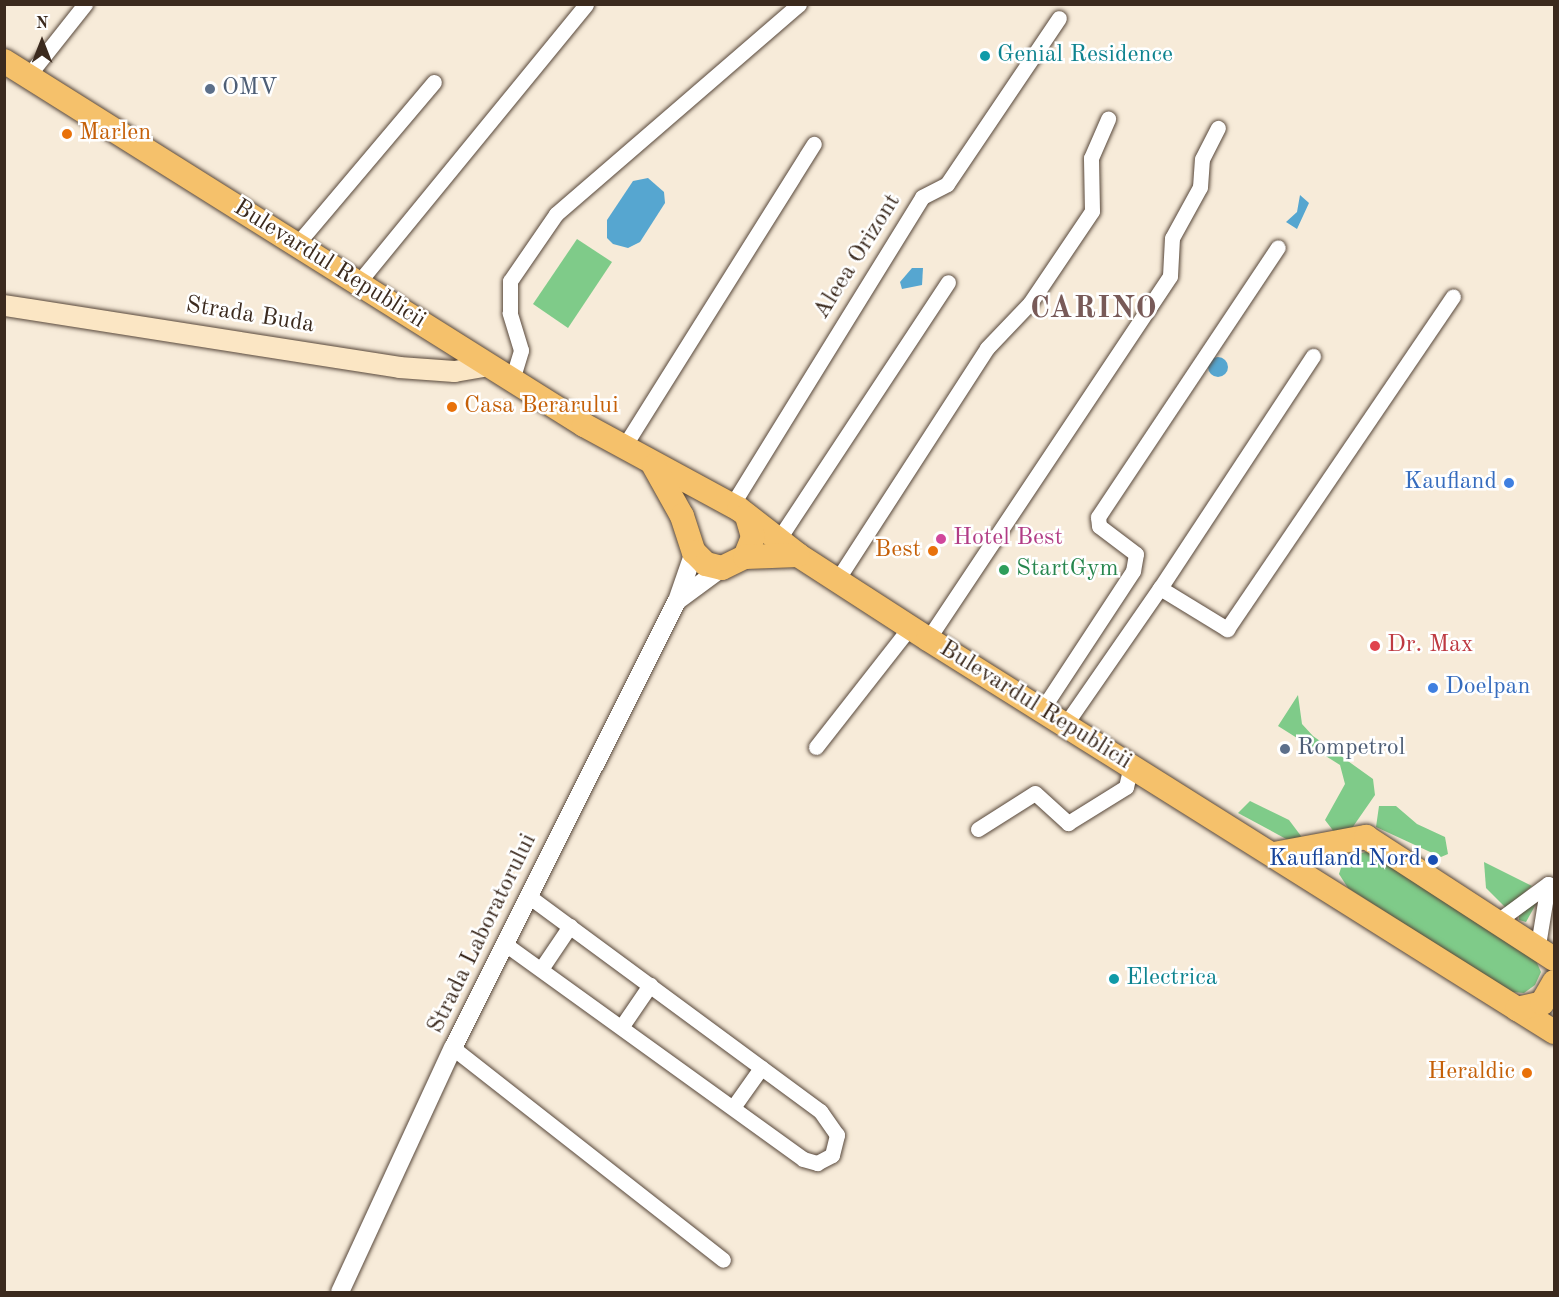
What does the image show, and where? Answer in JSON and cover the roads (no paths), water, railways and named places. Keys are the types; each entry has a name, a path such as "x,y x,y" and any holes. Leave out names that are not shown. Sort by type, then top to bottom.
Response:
{"main road":[{"name":"Bulevardul Republicii","path":"4,61 487,365 654,466 677,473 736,509 780,537 798,555 919,633 1554,1032"},
{"name":"Strada Buda","path":"4,305 408,368 454,371 487,365"},
{"path":"654,466 691,543 706,564 722,568 745,557 798,555"},
{"path":"691,543 707,507 736,509 753,537 745,557"},
{"path":"1274,854 1366,837 1546,952"},
{"path":"1328,888 1328,862 1342,841"},
{"path":"1517,1009 1542,1003 1554,982"}],"street":[{"path":"28,76 85,4"},
{"path":"358,283 586,4"},
{"path":"512,380 521,350 510,313 510,281 556,214 800,4"},
{"name":"Aleea Orizont","path":"736,509 922,197 947,184 1059,18"},
{"path":"297,244 434,82"},
{"path":"837,580 987,348 1030,303 1092,211 1091,158 1108,119"},
{"path":"816,747 919,633 1170,276 1172,238 1200,187 1202,159 1218,128"},
{"path":"623,448 813,144"},
{"path":"1041,711 1133,571 1136,554 1099,526 1098,518 1278,248"},
{"path":"780,537 948,282"},
{"path":"1160,588 1227,629 1453,297"},
{"path":"1065,725 1160,588 1313,356"},
{"name":"Strada Laboratorului","path":"340,1293 453,1048 677,601 691,543"},
{"path":"677,601 722,568"},
{"path":"978,829 1035,793 1068,823 1126,787 1131,766"},
{"path":"1499,920 1551,879"},
{"path":"1546,952 1551,879"},
{"path":"505,944 734,1106 802,1159 817,1163 832,1155 837,1135 820,1111 528,896"},
{"path":"540,969 570,926"},
{"path":"622,1026 651,985"},
{"path":"453,1048 723,1260"},
{"path":"734,1106 761,1068"}],"water":[{"path":"648,178 664,192 665,203 640,242 628,248 613,244 607,238 607,220 633,181"},
{"path":"1300,195 1309,203 1297,229 1286,222 1297,212"},
{"path":"912,268 923,268 922,285 902,289 900,282"},
{"path":"1218,357 1225,360 1228,367 1225,374 1218,377 1211,374 1208,367 1211,360"}],"place":[{"name":"Genial Residence","path":"985,56"},
{"name":"OMV","path":"210,89"},
{"name":"Marlen","path":"67,134"},
{"name":"Casa Berarului","path":"452,407"},
{"name":"Kaufland","path":"1509,483"},
{"name":"Hotel Best","path":"941,539"},
{"name":"Best","path":"933,551"},
{"name":"StartGym","path":"1004,570"},
{"name":"Dr. Max","path":"1375,646"},
{"name":"Doelpan","path":"1433,688"},
{"name":"Rompetrol","path":"1285,749"},
{"name":"Kaufland Nord","path":"1433,860"},
{"name":"Electrica","path":"1114,979"},
{"name":"Heraldic","path":"1527,1073"}],"district":[{"name":"CARINO","path":"1094,309"}]}
